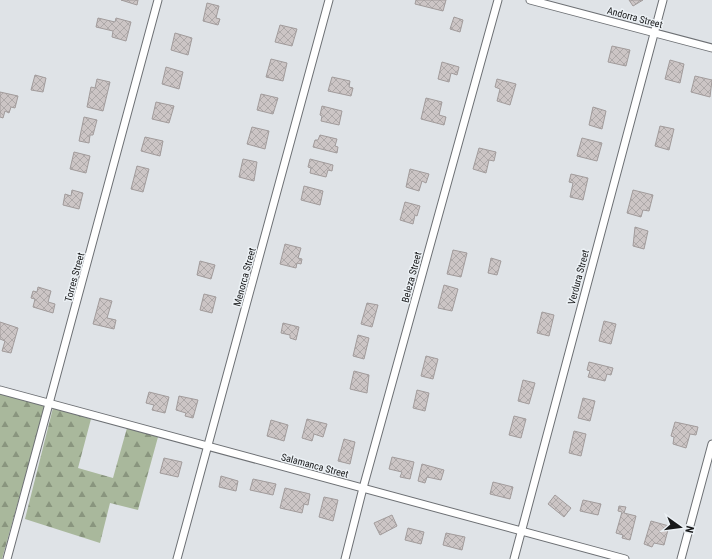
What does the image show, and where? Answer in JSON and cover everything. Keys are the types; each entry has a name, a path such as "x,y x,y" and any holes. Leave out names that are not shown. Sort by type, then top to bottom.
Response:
{"street":[{"name":"Torres Street","path":"7,559 158,0"},
{"name":"Menorca Street","path":"177,559 209,447 329,0"},
{"name":"Beleza Street","path":"345,559 363,488 498,0"},
{"name":"Andorra Street","path":"530,0 712,48"},
{"name":"Verdura Street","path":"514,559 663,0"},
{"name":"Salamanca Street","path":"0,390 625,559"},
{"path":"681,559 712,444"}],"green space":[{"path":"0,394 45,406 2,559 0,559"},
{"path":"53,408 91,419 78,468 113,478 127,428 158,437 138,510 110,503 100,543 25,519"}],"building":[{"path":"121,0 138,0 137,5"},
{"path":"416,0 446,0 443,11 415,4"},
{"path":"629,0 643,0 633,6"},
{"path":"207,3 219,6 216,18 220,19 218,25 203,21"},
{"path":"454,17 463,20 460,32 450,29"},
{"path":"98,18 115,22 116,18 131,22 126,41 112,37 113,31 96,27"},
{"path":"280,25 297,29 292,46 275,42"},
{"path":"175,33 192,38 188,55 171,50"},
{"path":"612,46 630,50 626,66 608,62"},
{"path":"271,59 287,63 283,81 266,77"},
{"path":"670,60 684,64 680,83 665,79"},
{"path":"442,62 459,67 457,75 451,73 449,82 438,79"},
{"path":"166,67 183,72 179,89 162,84"},
{"path":"35,75 46,78 43,92 31,90"},
{"path":"695,76 712,80 710,97 691,92"},
{"path":"332,77 350,81 349,87 353,88 351,96 328,91"},
{"path":"97,79 110,82 103,111 87,107 91,87 95,88"},
{"path":"497,79 516,84 510,105 497,101 500,89 495,87"},
{"path":"0,92 18,96 15,108 11,107 9,113 5,111 3,118 0,117"},
{"path":"261,94 278,98 273,114 257,110"},
{"path":"426,98 442,102 439,115 446,117 444,125 421,119"},
{"path":"156,102 174,106 169,123 152,119"},
{"path":"322,106 342,111 339,125 321,121 322,116 320,115"},
{"path":"593,107 606,111 602,129 589,125"},
{"path":"84,117 97,120 93,135 90,135 89,143 79,141"},
{"path":"660,126 674,129 669,150 655,146"},
{"path":"252,127 269,131 265,149 247,144"},
{"path":"320,135 337,139 335,146 338,147 337,153 313,147 315,140 318,140"},
{"path":"145,137 163,141 160,156 141,151"},
{"path":"582,138 602,143 597,161 577,156"},
{"path":"479,148 496,152 494,161 489,160 486,173 473,169"},
{"path":"74,152 90,156 86,173 70,169"},
{"path":"243,159 257,162 254,181 239,177"},
{"path":"310,159 333,165 332,171 328,170 326,177 310,173 311,168 308,167"},
{"path":"137,166 149,169 143,192 131,189"},
{"path":"410,169 429,174 426,183 422,181 419,191 406,187"},
{"path":"571,174 588,178 583,200 570,197 573,183 569,182"},
{"path":"304,186 323,191 320,205 301,200"},
{"path":"72,190 83,193 79,209 63,205 65,194 71,196"},
{"path":"633,190 653,195 649,211 643,210 641,217 627,213"},
{"path":"405,202 420,206 417,216 415,215 413,224 400,220"},
{"path":"635,227 648,231 644,249 633,246"},
{"path":"285,244 301,248 298,258 302,259 301,264 297,263 296,268 280,264"},
{"path":"453,250 467,253 461,277 447,274"},
{"path":"491,258 501,261 497,275 488,273"},
{"path":"200,261 215,265 211,279 197,275"},
{"path":"444,285 458,289 452,311 438,308"},
{"path":"38,287 51,291 48,302 55,304 53,313 33,307 35,299 31,298 33,291 37,292"},
{"path":"204,294 216,297 212,313 200,310"},
{"path":"100,298 112,301 107,318 116,320 114,329 93,324"},
{"path":"367,303 378,305 372,327 361,324"},
{"path":"542,312 554,315 549,336 537,333"},
{"path":"604,321 616,324 611,344 599,341"},
{"path":"0,322 18,328 11,353 2,351 5,341 0,339"},
{"path":"283,323 299,327 296,340 290,338 290,335 281,333"},
{"path":"358,335 369,338 364,359 353,356"},
{"path":"426,356 438,359 433,379 421,376"},
{"path":"589,362 613,368 611,375 607,374 605,381 588,377 590,371 587,370"},
{"path":"354,371 369,375 367,393 350,389"},
{"path":"523,380 535,383 529,404 518,401"},
{"path":"417,390 429,393 425,411 413,408"},
{"path":"149,392 169,397 165,413 152,410 154,405 146,403"},
{"path":"179,396 198,400 193,418 185,416 186,413 176,410"},
{"path":"583,398 595,401 590,421 578,418"},
{"path":"514,416 526,419 521,438 509,435"},
{"path":"307,419 327,424 323,437 314,434 312,441 302,438"},
{"path":"271,420 288,425 284,441 267,436"},
{"path":"675,422 698,427 696,435 690,434 686,448 673,444 674,437 671,436"},
{"path":"574,431 586,434 581,456 569,453"},
{"path":"344,439 355,442 350,464 338,461"},
{"path":"392,457 414,462 410,479 400,477 402,472 389,469"},
{"path":"164,458 182,462 178,477 160,473"},
{"path":"422,464 444,470 441,480 427,477 425,483 418,481"},
{"path":"221,476 238,481 236,491 219,487"},
{"path":"253,479 276,484 273,495 250,490"},
{"path":"493,482 513,487 510,499 490,494"},
{"path":"285,488 310,494 308,505 304,504 302,513 280,508"},
{"path":"555,495 571,508 564,517 548,504"},
{"path":"324,497 338,500 333,521 319,517"},
{"path":"583,500 601,504 598,515 580,511"},
{"path":"619,506 626,507 624,513 636,516 630,540 622,538 623,535 616,533 622,512 618,511"},
{"path":"392,515 397,526 380,535 374,523"},
{"path":"651,521 669,526 664,545 654,543 652,547 644,544"},
{"path":"408,528 424,532 421,544 405,540"},
{"path":"446,533 465,537 462,550 443,545"}]}
